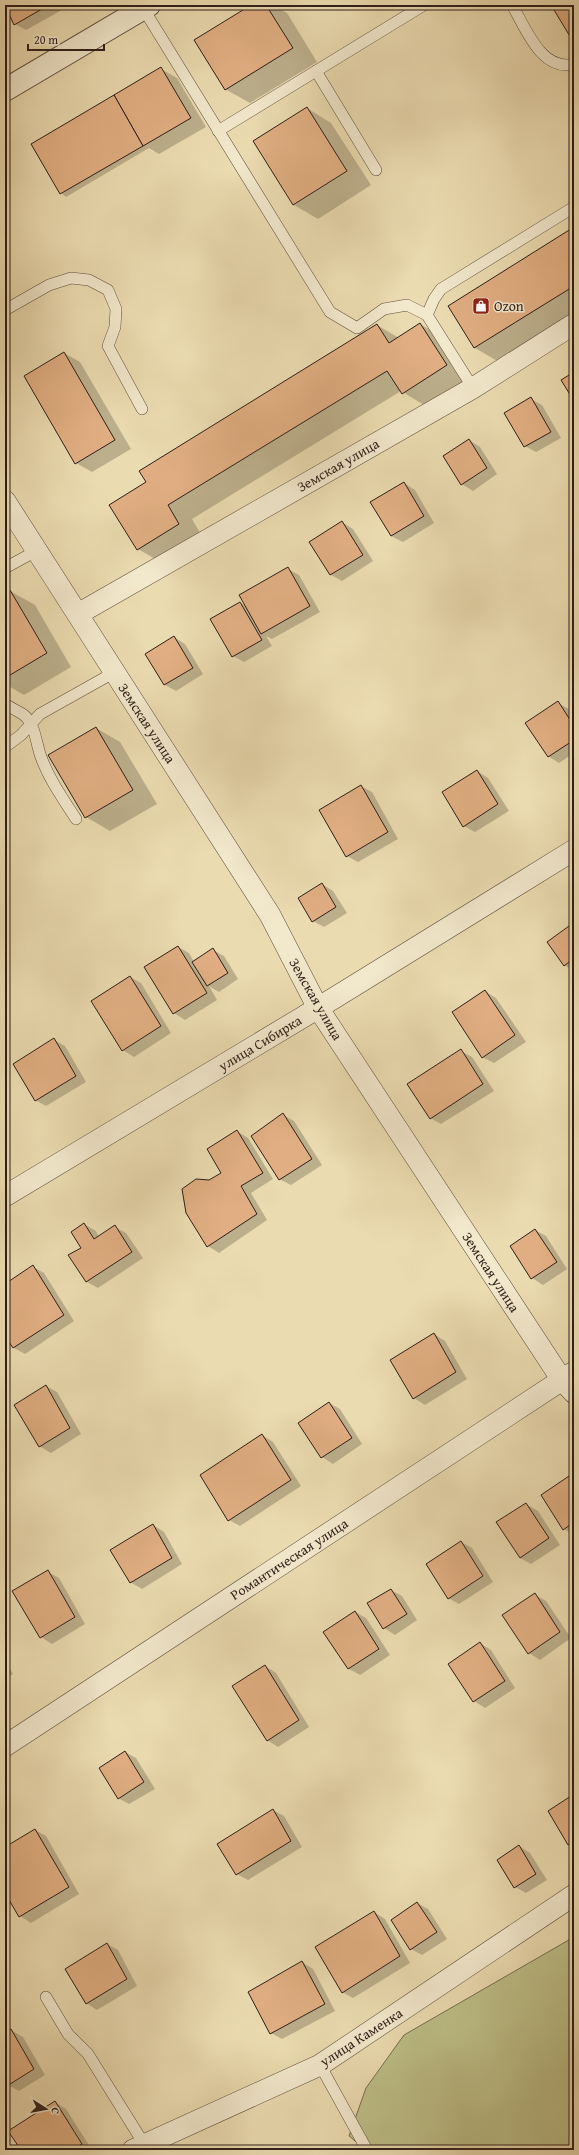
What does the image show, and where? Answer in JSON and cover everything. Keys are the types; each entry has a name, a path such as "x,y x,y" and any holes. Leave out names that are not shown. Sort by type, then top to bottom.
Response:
{"street":[{"path":"5,90 146,7"},
{"name":"Земская улица","path":"78,614 472,388 574,324"},
{"name":"Земская улица","path":"5,501 270,915 318,1008 570,1382"},
{"name":"улица Сибирка","path":"5,1196 318,1008 574,850"},
{"name":"Романтическая улица","path":"5,1746 570,1382"},
{"name":"улица Каменка","path":"139,2147 320,2065 574,1895"}],"lane":[{"path":"218,130 424,5"},
{"path":"512,5 541,54 552,62 566,66 574,64"},
{"path":"146,7 218,130 330,312 357,328 384,309 407,305 427,315 472,388"},
{"path":"316,71 376,170"},
{"path":"427,315 434,299 441,289 574,207"},
{"path":"5,310 48,285 71,278 89,280 108,290 116,309 115,327 108,346 142,409"},
{"path":"5,568 36,551"},
{"path":"5,747 40,714 115,672"},
{"path":"5,704 24,716 30,725 38,740 41,757 52,781 76,819"},
{"path":"46,1997 68,2034 88,2054 139,2147"},
{"path":"320,2065 367,2150"}],"green space":[{"path":"574,1937 574,2150 366,2150 349,2136 366,2088 404,2035"}],"building":[{"path":"5,5 49,5 14,25"},
{"path":"251,5 266,5 293,48 225,90 194,40"},
{"path":"551,5 574,5 574,43"},
{"path":"161,67 191,118 143,146 114,95"},
{"path":"114,95 143,146 60,194 31,144"},
{"path":"307,107 347,171 293,205 253,141"},
{"path":"574,227 574,286 474,348 448,306"},
{"path":"420,323 447,365 402,394 387,371 168,505 179,524 137,550 109,505 146,482 139,471 377,324 389,343"},
{"path":"64,352 115,440 75,464 24,376"},
{"path":"574,372 574,401 561,380"},
{"path":"531,397 551,432 524,447 504,413"},
{"path":"469,439 487,468 461,485 443,456"},
{"path":"404,482 424,516 391,536 370,502"},
{"path":"342,521 363,555 330,575 309,542"},
{"path":"288,567 310,606 261,634 239,595"},
{"path":"10,590 47,653 5,678 5,593"},
{"path":"240,602 262,640 232,657 210,619"},
{"path":"174,636 193,668 164,685 145,654"},
{"path":"558,701 574,726 574,740 548,757 525,723"},
{"path":"96,727 133,790 85,818 48,755"},
{"path":"477,770 498,804 463,827 442,792"},
{"path":"361,785 388,832 346,857 319,810"},
{"path":"322,883 336,907 312,922 298,898"},
{"path":"569,926 574,934 574,958 564,966 547,942"},
{"path":"178,946 207,993 173,1014 144,967"},
{"path":"213,948 228,973 207,986 192,962"},
{"path":"130,976 161,1026 122,1051 91,1001"},
{"path":"485,990 515,1035 482,1058 452,1012"},
{"path":"54,1038 76,1076 35,1101 13,1064"},
{"path":"461,1049 483,1084 430,1119 407,1084"},
{"path":"283,1113 312,1159 279,1180 251,1136"},
{"path":"237,1130 263,1173 241,1186 257,1214 207,1247 186,1213 182,1189 196,1179 209,1180 221,1173 207,1149"},
{"path":"84,1223 94,1239 115,1225 132,1252 86,1282 68,1255 81,1248 71,1232"},
{"path":"535,1229 557,1262 531,1279 510,1246"},
{"path":"574,1252 574,1261 570,1255"},
{"path":"33,1265 64,1315 13,1348 5,1336 5,1284"},
{"path":"434,1333 456,1372 413,1399 390,1360"},
{"path":"46,1385 70,1428 39,1447 14,1405"},
{"path":"329,1402 352,1438 321,1458 298,1423"},
{"path":"262,1434 291,1480 228,1521 200,1475"},
{"path":"572,1474 574,1522 563,1530 541,1495"},
{"path":"526,1503 549,1538 520,1558 496,1522"},
{"path":"153,1524 172,1558 130,1583 110,1550"},
{"path":"461,1541 483,1576 448,1599 426,1564"},
{"path":"48,1570 75,1617 40,1638 12,1591"},
{"path":"391,1589 407,1614 383,1629 367,1603"},
{"path":"535,1593 560,1632 528,1654 502,1615"},
{"path":"355,1611 379,1649 348,1669 323,1632"},
{"path":"480,1642 505,1681 473,1702 448,1664"},
{"path":"265,1665 299,1720 267,1741 232,1686"},
{"path":"125,1751 144,1782 118,1799 99,1768"},
{"path":"574,1794 574,1841 568,1845 548,1811"},
{"path":"273,1809 291,1841 236,1875 217,1844"},
{"path":"35,1829 69,1887 19,1917 5,1893 5,1847"},
{"path":"519,1845 536,1874 514,1888 497,1860"},
{"path":"417,1902 437,1932 410,1950 391,1920"},
{"path":"374,1911 400,1956 342,1993 315,1947"},
{"path":"107,1943 127,1979 86,2004 65,1969"},
{"path":"302,1961 325,2004 270,2034 248,1992"},
{"path":"11,2029 34,2069 7,2086 5,2083 5,2033"},
{"path":"55,2101 82,2144 72,2150 21,2150 8,2131"}],"place":[{"name":"Ozon","path":"481,306"}]}
